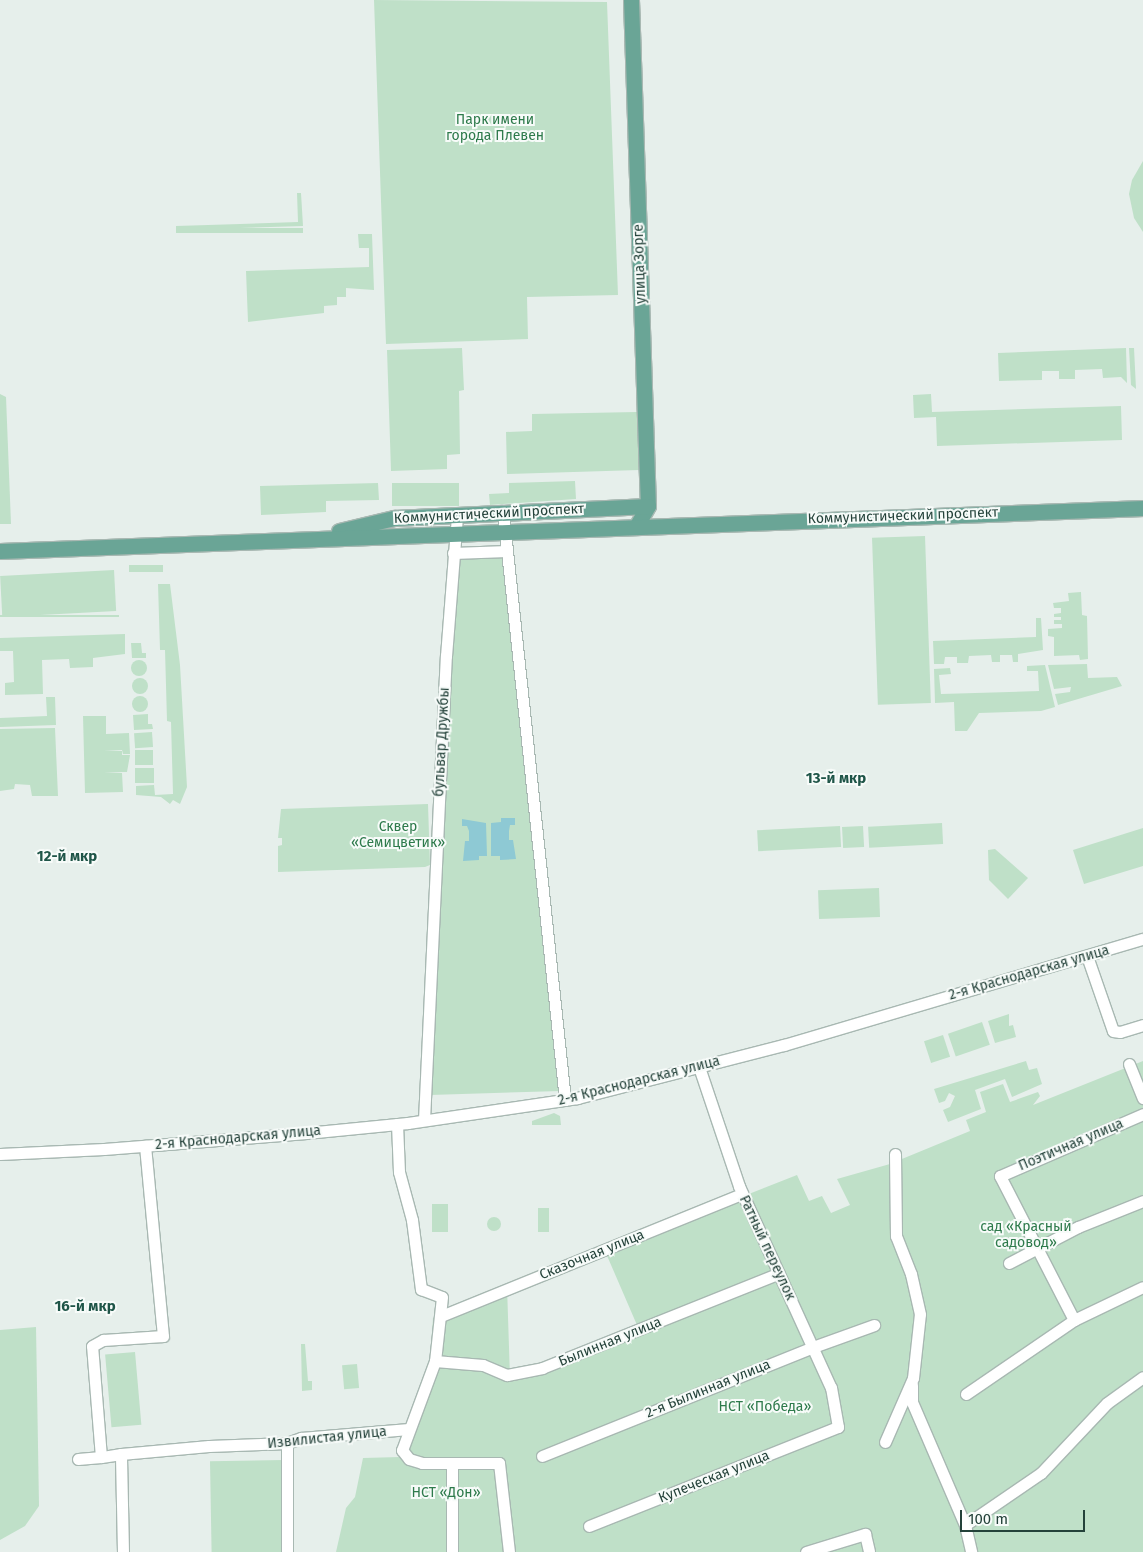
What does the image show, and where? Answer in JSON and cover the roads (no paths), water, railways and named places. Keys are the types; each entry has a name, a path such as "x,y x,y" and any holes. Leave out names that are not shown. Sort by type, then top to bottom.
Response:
{"main road":[{"name":"улица Зорге","path":"631,0 648,506"},
{"name":"Коммунистический проспект","path":"308,539 394,518 648,506"},
{"path":"637,525 648,506 663,524"},
{"name":"Коммунистический проспект","path":"0,551 456,534 663,524 1143,508"}],"street":[{"path":"503,513 564,1098"},
{"name":"бульвар Дружбы","path":"424,1117 453,553 457,515"},
{"path":"453,553 507,551"},
{"name":"2-я Краснодарская улица","path":"0,1154 145,1146 397,1124 424,1117 564,1098 699,1067 1143,939"},
{"path":"1087,956 1113,1031 1120,1032 1143,1025"},
{"path":"1129,1064 1143,1098"},
{"name":"Ратный переулок","path":"699,1067 742,1194 831,1388 838,1427"},
{"name":"Поэтичная улица","path":"1037,1247 1000,1176 1143,1114"},
{"path":"397,1124 399,1172 412,1220 421,1289 442,1297 435,1361 409,1429"},
{"path":"101,1457 92,1346 103,1340 163,1336 145,1146"},
{"path":"894,1154 896,1236 920,1304 912,1378 912,1402 965,1524 971,1552"},
{"name":"Сказочная улица","path":"441,1316 742,1194"},
{"path":"1009,1263 1037,1247 1143,1201"},
{"path":"1037,1247 1074,1320"},
{"name":"Былинная улица","path":"435,1361 483,1365 507,1376 542,1368 779,1274"},
{"path":"966,1394 1074,1320 1143,1287"},
{"name":"2-я Былинная улица","path":"542,1456 813,1347 874,1325"},
{"path":"965,1524 1041,1473 1107,1403 1143,1377"},
{"path":"885,1442 912,1378"},
{"name":"Купеческая улица","path":"589,1526 838,1427"},
{"name":"Извилистая улица","path":"78,1459 209,1446 287,1443 301,1438 409,1429 402,1450 409,1459 422,1463 499,1463 509,1552"},
{"path":"287,1443 287,1552"},
{"path":"121,1454 124,1552"},
{"path":"452,1463 452,1552"},
{"path":"806,1552 865,1534 870,1552"}],"water":[{"path":"501,818 515,818 515,825 510,825 509,840 513,840 516,859 500,860 500,856 491,856 491,823 501,822"},
{"path":"462,819 486,823 487,856 479,856 479,860 463,861 465,841 469,841 469,831 467,826 462,826"}],"district":[{"name":"13-й мкр","path":"836,779"},
{"name":"12-й мкр","path":"67,857"},
{"name":"16-й мкр","path":"85,1307"}],"park label":[{"name":"Парк имени города Плевен","path":"495,128"},
{"name":"Сквер «Семицветик»","path":"398,836"},
{"name":"сад «Красный садовод»","path":"1026,1236"},
{"name":"НСТ «Победа»","path":"765,1407"},
{"name":"НСТ «Дон»","path":"446,1493"}]}
